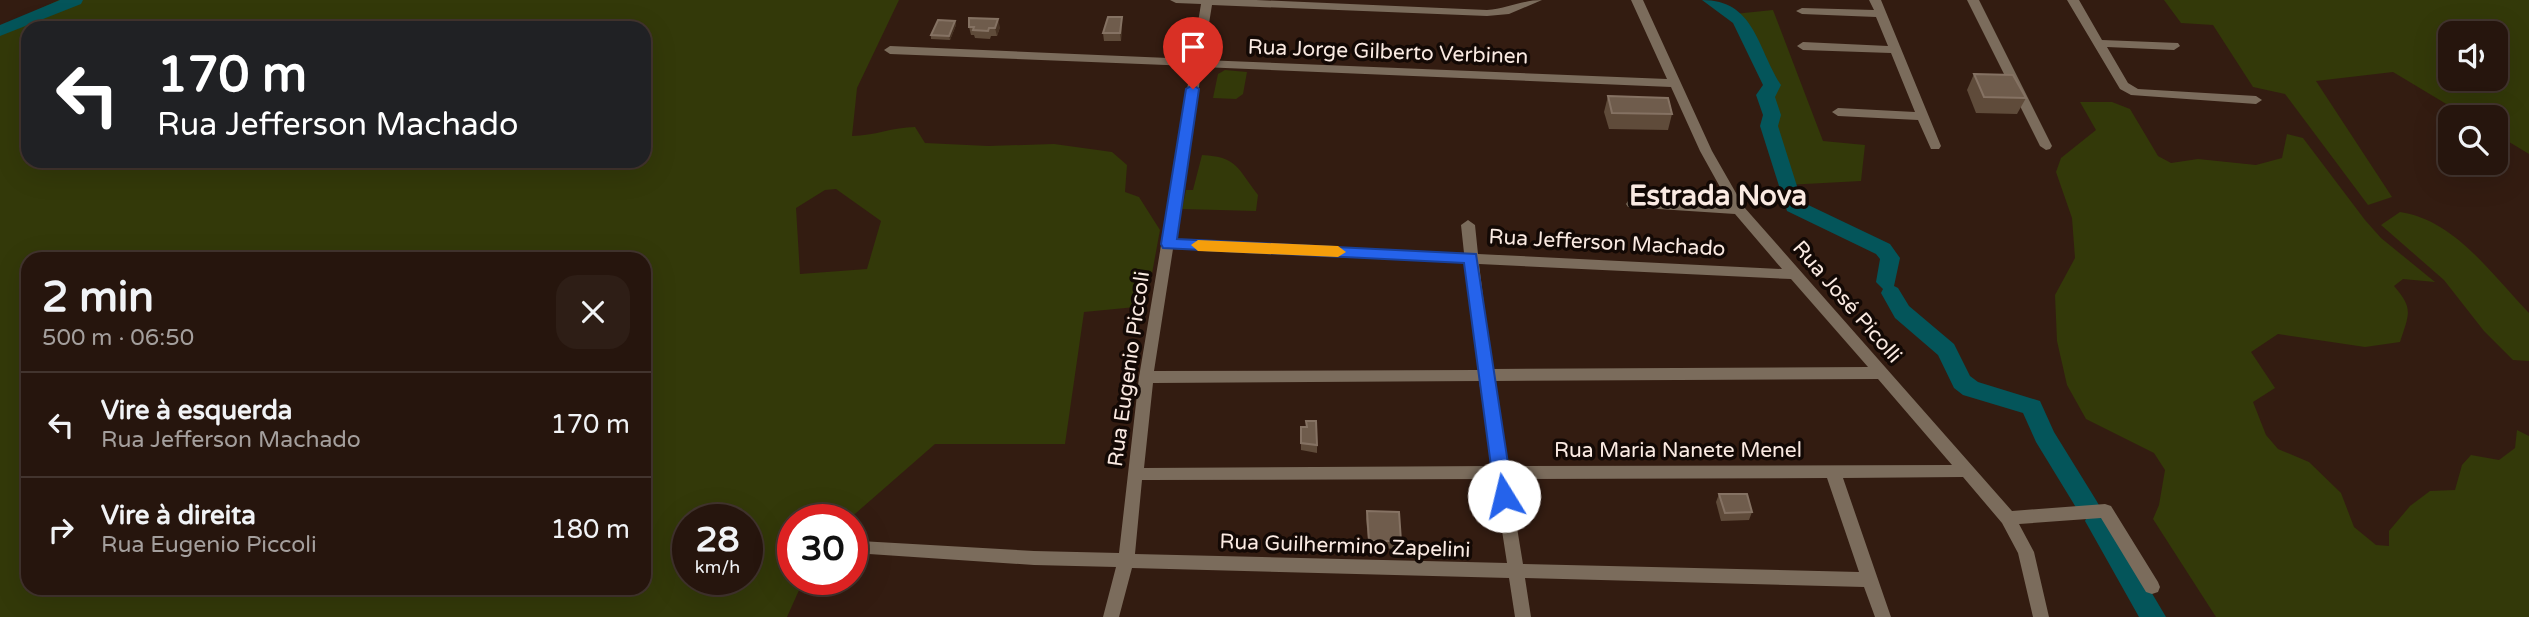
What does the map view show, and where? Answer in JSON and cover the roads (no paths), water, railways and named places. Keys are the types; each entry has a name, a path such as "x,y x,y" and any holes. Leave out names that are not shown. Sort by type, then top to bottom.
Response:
{"street":[{"path":"1176,0 1487,13 1505,12 1536,0"},
{"name":"Rua José Picolli","path":"1637,0 1713,167 1739,210 2008,519 2026,552 2041,617"},
{"path":"1875,0 1935,146"},
{"path":"1973,0 2046,146"},
{"path":"2073,0 2124,86 2135,92 2256,100"},
{"name":"Rua Eugenio Piccoli","path":"1111,617 1126,559 1146,377 1207,1"},
{"path":"1802,11 1881,14"},
{"path":"2098,43 2174,46"},
{"path":"1803,46 1896,52"},
{"name":"Rua Jorge Gilberto Verbinen","path":"890,50 1675,83"},
{"path":"1829,51 1896,52"},
{"path":"1839,114 1924,118"},
{"path":"1633,204 1739,210"},
{"path":"1468,225 1486,375 1522,617"},
{"name":"Rua Jefferson Machado","path":"1168,244 1793,274"},
{"path":"1146,377 1881,373"},
{"name":"Rua Maria Nanete Menel","path":"1137,474 1967,471"},
{"path":"1833,472 1883,617"},
{"path":"2008,519 2105,511 2152,587"},
{"name":"Rua Guilhermino Zapelini","path":"868,548 1034,558 1871,580"}],"waterway":[{"path":"24,21 75,0"},
{"path":"1710,0 1740,20 1772,85 1765,95 1772,115 1769,126 1794,206 1883,249 1890,258 1886,282"},
{"path":"0,31 21,22"},
{"path":"1891,293 1902,312 1946,350 1962,382 1971,389 2032,407 2044,436 2088,507"},
{"path":"2097,521 2153,617"}],"district":[{"name":"Estrada Nova","path":"1718,196"}]}
